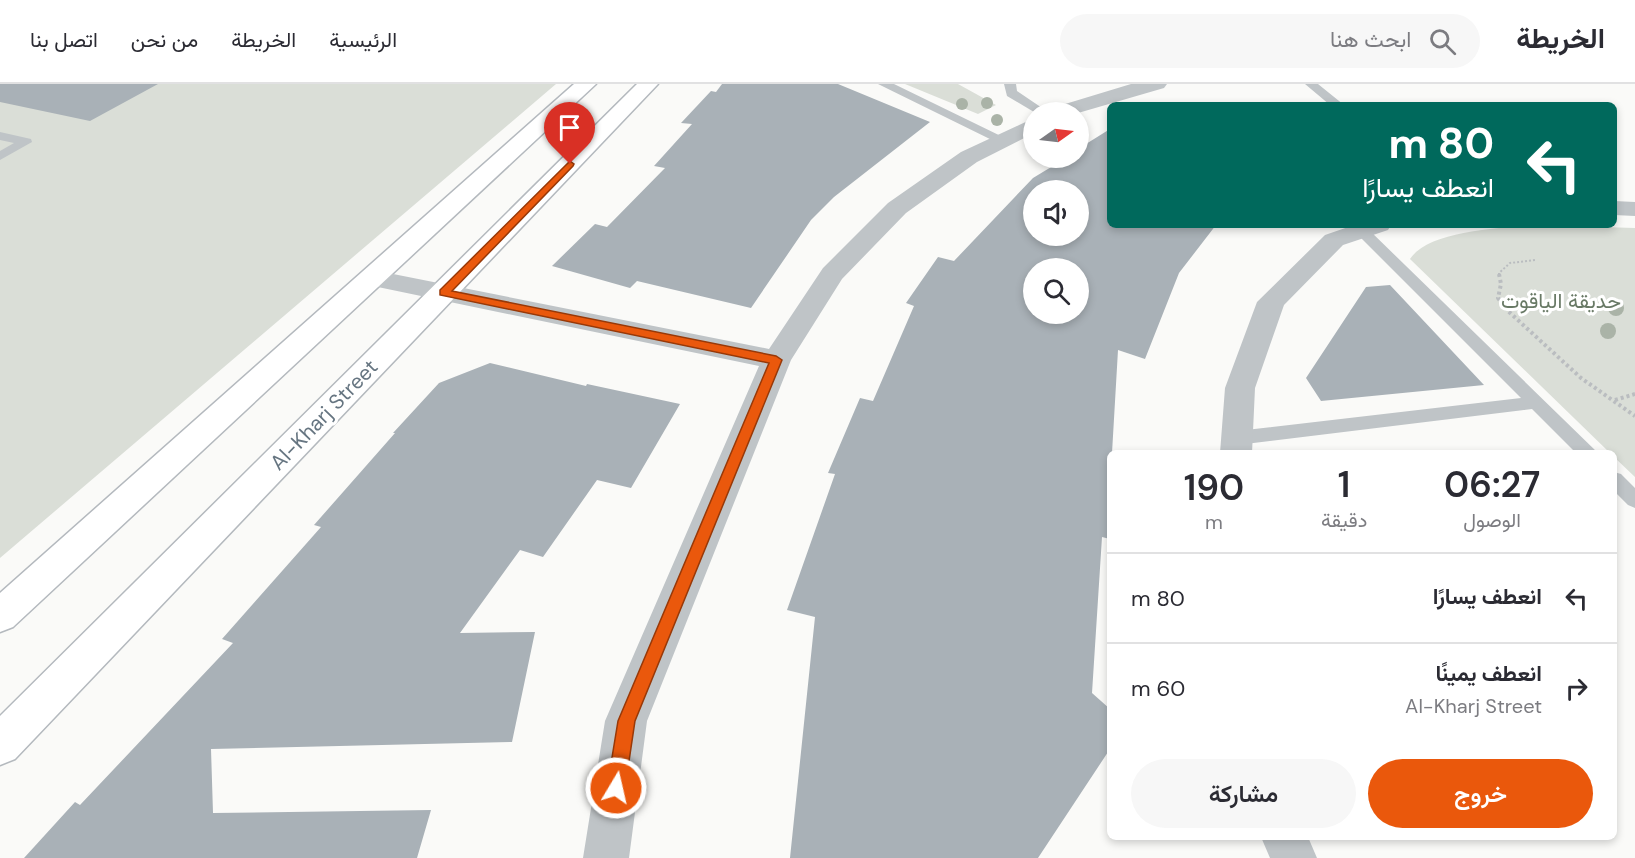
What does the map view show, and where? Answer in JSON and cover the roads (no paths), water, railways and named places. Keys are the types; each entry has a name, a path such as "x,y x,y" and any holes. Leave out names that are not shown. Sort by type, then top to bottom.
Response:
{"street":[{"path":"0,616 586,84"},
{"name":"Al-Kharj Street","path":"0,746 648,84"},
{"path":"1089,102 1157,84"},
{"path":"606,858 626,721 776,360 832,274 897,208 969,157 1023,130"},
{"path":"1617,208 1635,209"},
{"path":"1237,446 1240,388 1271,302 1334,240 1371,228"},
{"path":"373,278 776,360"},
{"path":"1285,840 1294,858"}],"lane":[{"path":"884,84 1004,140"},
{"path":"1010,84 1011,93 1026,102"},
{"path":"1311,84 1334,102"},
{"path":"0,136 26,142 0,156"},
{"path":"1371,228 1536,402 1585,450"},
{"path":"1237,446 1536,402"},
{"path":"1617,482 1635,500"}],"park label":[{"name":"حديقة الياقوت","path":"1561,301"}]}
